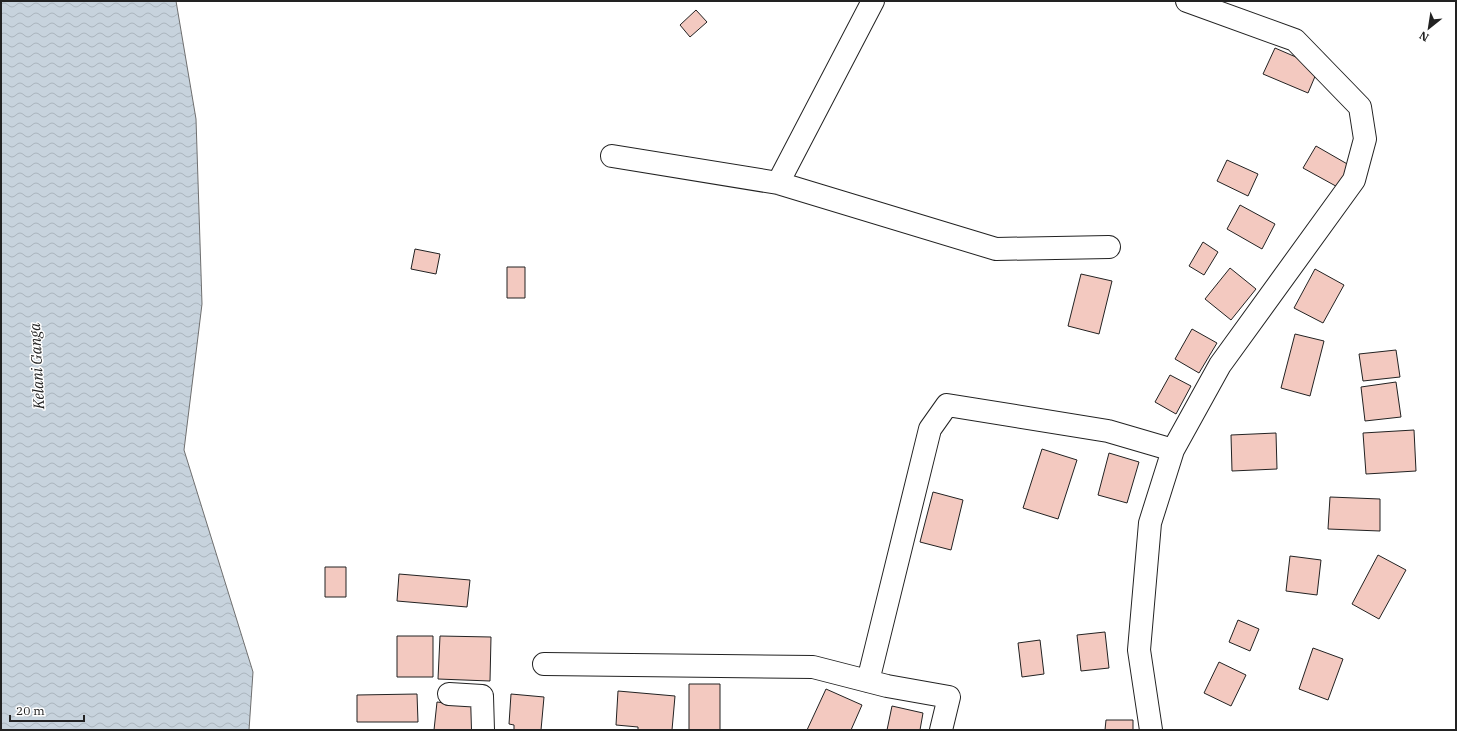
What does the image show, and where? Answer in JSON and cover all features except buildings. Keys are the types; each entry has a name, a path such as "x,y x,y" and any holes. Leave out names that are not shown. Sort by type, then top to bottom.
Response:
{"street":[{"path":"778,183 873,1"},
{"path":"1152,730 1139,650 1150,523 1173,450 1220,365 1354,180 1365,139 1360,107 1295,40 1194,5 1187,1"},
{"path":"612,156 778,183 996,249 1109,247"},
{"path":"868,681 930,429 947,404 1108,431 1173,450"},
{"path":"544,664 813,667 887,686 949,697 941,730"},
{"path":"449,694 482,696 483,730"}],"water":[{"name":"Kelani Ganga","path":"1,1 176,1 196,119 202,304 184,450 253,672 249,730 1,730"}]}
